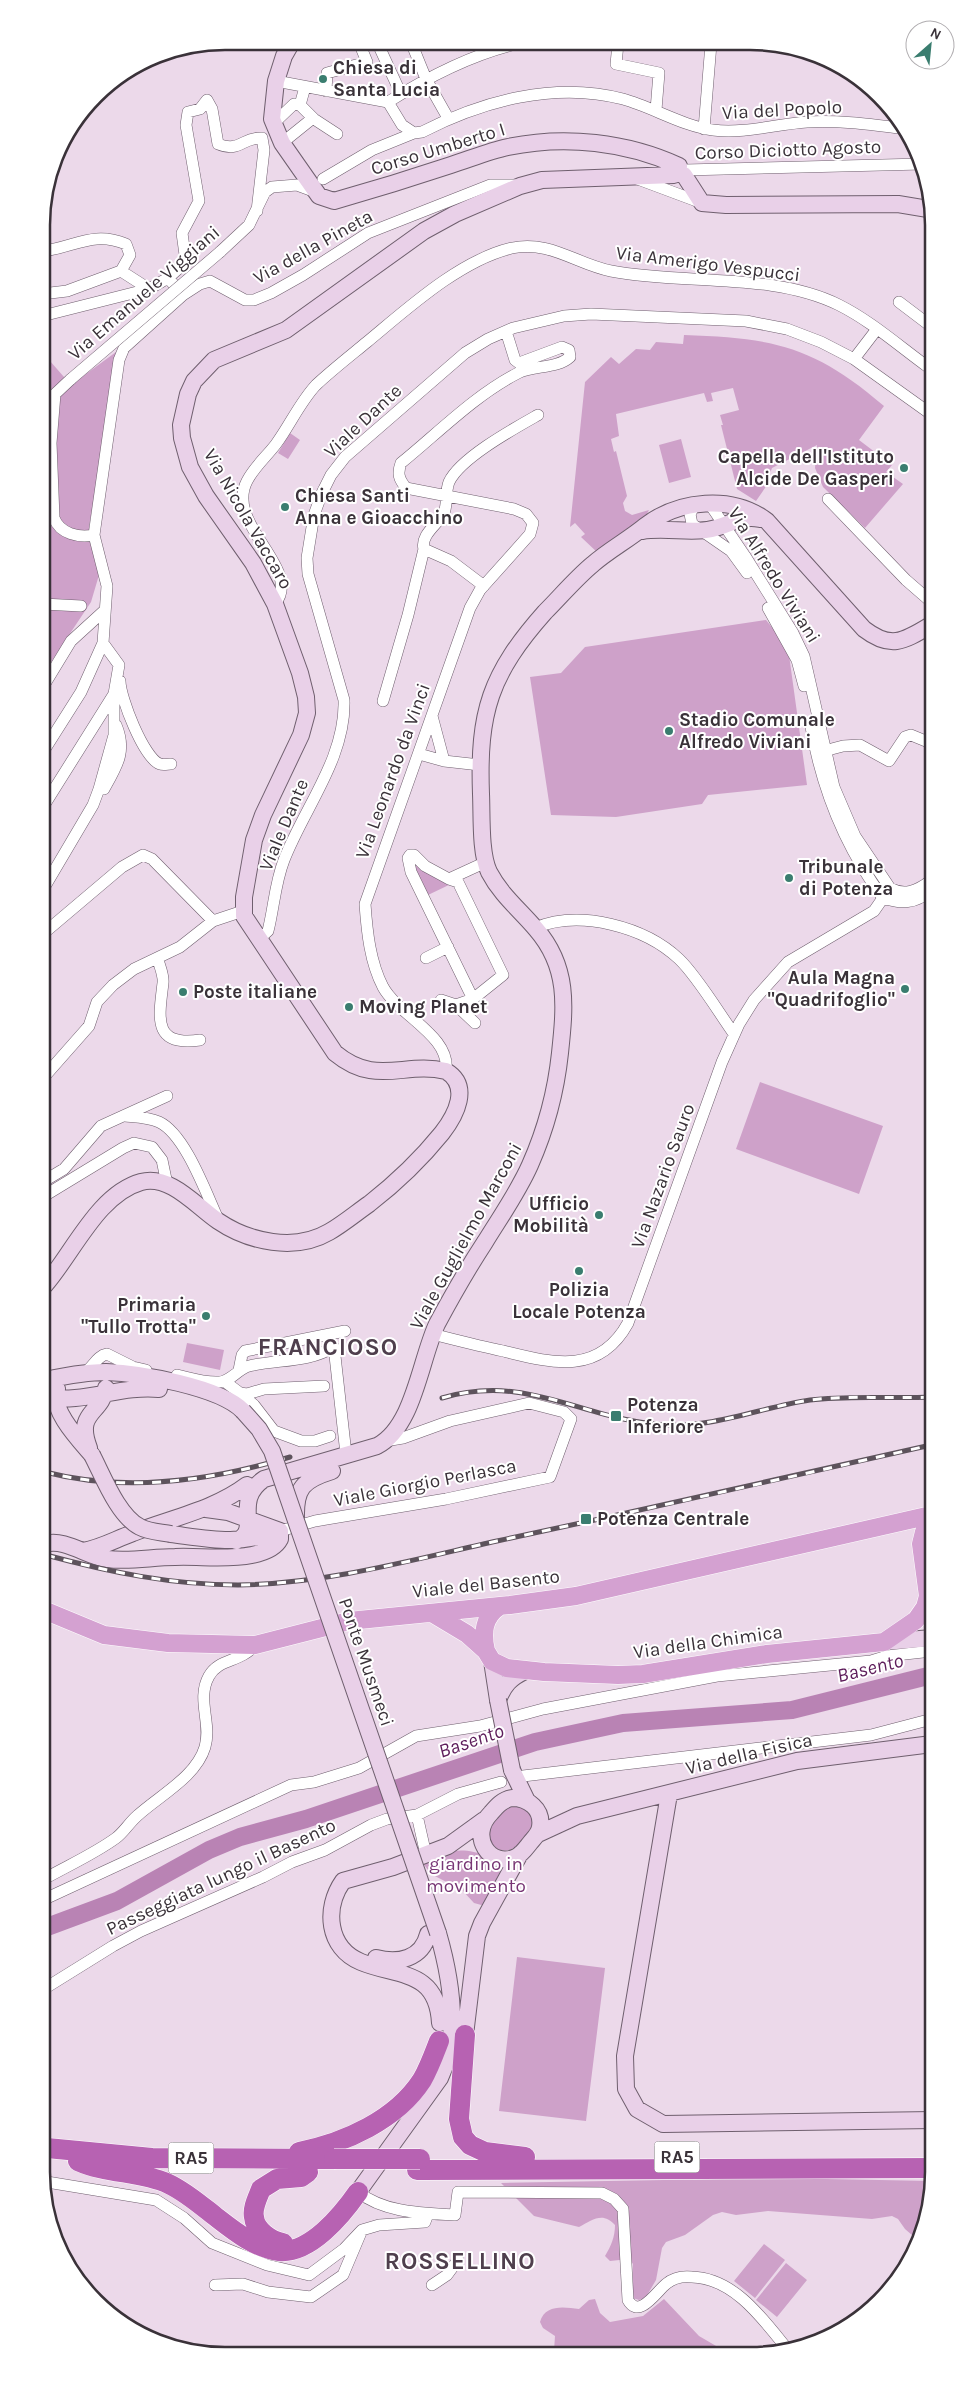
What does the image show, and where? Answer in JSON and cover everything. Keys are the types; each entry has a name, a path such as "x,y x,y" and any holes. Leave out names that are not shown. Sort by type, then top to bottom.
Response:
{"highway":[{"name":"RA5","path":"449,2034 459,2119 463,2137 478,2150 525,2157"},
{"name":"RA5","path":"264,2159 320,2147 348,2138 381,2120 395,2109 421,2080 449,2034"},
{"name":"RA5","path":"50,2148 152,2158 264,2159 333,2165 925,2168"},
{"name":"RA5","path":"419,2164 525,2157 925,2157"},
{"name":"RA5","path":"50,2159 210,2170 308,2172"},
{"name":"RA5","path":"78,2161 97,2170 140,2174 170,2185 253,2243 280,2251 300,2246 319,2236 346,2209 358,2192"},
{"name":"RA5","path":"300,2246 277,2242 260,2231 254,2217 261,2189 277,2179 300,2177 308,2172 333,2165"}],"main road":[{"name":"Viale del Basento","path":"50,1614 104,1635 168,1643 255,1645 349,1621 500,1606 576,1596 925,1516"},
{"path":"894,1522 914,1533 921,1544 925,1568"},
{"path":"921,1544 925,1531"},
{"path":"489,1656 485,1626 492,1611 500,1606"},
{"path":"884,1642 916,1620 925,1607"},
{"path":"431,1612 457,1626 489,1656"},
{"name":"Via della Chimica","path":"489,1656 506,1668 525,1671 618,1675 643,1674 766,1654 884,1642"}],"street":[{"path":"287,50 276,81 273,121 282,143 320,185"},
{"path":"326,91 327,73 367,62 362,50"},
{"path":"381,50 401,94"},
{"path":"414,50 426,79 448,118"},
{"path":"276,81 388,102 426,79 484,54 499,50"},
{"path":"617,50 616,64 659,73 656,110"},
{"path":"704,129 711,50"},
{"path":"300,105 305,87"},
{"name":"Via del Popolo","path":"320,185 372,150 414,133 422,132 448,118 478,106 536,94 598,95 623,99 704,129 736,130 808,122 896,128"},
{"path":"50,314 149,289 168,278 186,262 182,233 199,201 186,125 188,112 200,109 207,100 212,110 218,144 227,148 236,147 250,138 262,138 264,150 257,211"},
{"path":"388,102 402,125 414,133"},
{"path":"273,121 294,104 300,105 313,118 336,134"},
{"path":"282,143 313,118"},
{"name":"Corso Umberto I","path":"320,185 324,199 334,201 495,150 545,142 585,141 660,157 679,171"},
{"name":"Corso Diciotto Agosto","path":"679,171 914,164"},
{"path":"679,171 686,189 702,203"},
{"name":"Via Nicola Vaccaro","path":"243,912 251,857 259,827 301,735 306,713 306,697 300,673 275,604 253,563 206,496 190,467 182,438 181,425 184,408 194,381 206,366 214,360 286,330 424,232 456,214 520,186 542,180 641,177 679,171"},
{"path":"641,177 702,203 726,205 898,204 924,207"},
{"name":"Via Emanuele Viggiani","path":"50,398 249,225 265,192 272,187 320,185"},
{"name":"Via della Pineta","path":"94,535 119,360 124,348 183,295 200,284 210,281 245,300 254,300 303,275 368,233 490,185 520,186"},
{"path":"50,248 82,241 110,238 126,244 130,255 121,271 67,291 50,293"},
{"name":"Via Amerigo Vespucci","path":"275,604 282,594 283,586 274,564 244,511 242,498 247,481 277,443 315,386 403,312 455,275 485,258 511,248 539,246 618,272 775,286 806,292 839,305 877,329 925,365"},
{"path":"121,271 149,289"},
{"path":"168,278 183,295"},
{"path":"899,302 925,322"},
{"name":"Viale Dante","path":"259,939 268,931 284,861 335,754 344,715 341,691 308,574 308,546 322,493 331,475 345,457 465,353 506,331 564,316 591,314 766,324 804,334 854,359 925,410"},
{"path":"854,359 877,329"},
{"path":"446,496 406,488 399,479 398,471 402,463 490,391 520,372 563,362 570,357 569,350 562,347 519,363 515,360 506,331"},
{"path":"50,741 81,692 103,643 106,586 94,535 72,534 59,527 54,518 51,443 55,394"},
{"path":"383,701 408,615 424,549 424,541 444,512 450,479 481,450 538,414"},
{"name":"Via Leonardo da Vinci","path":"446,496 498,505 526,514 532,520 533,527 530,534 484,586 470,608 365,904 373,961 384,988 408,1016 440,1045 446,1060 446,1071"},
{"path":"828,499 906,580 925,597"},
{"path":"700,531 690,520 690,514 702,503"},
{"name":"Viale Guglielmo Marconi","path":"301,1522 297,1498 307,1481 312,1477 366,1457 386,1441 398,1426 410,1404 432,1334 484,1243 523,1181 542,1135 552,1099 562,1028 561,975 556,955 535,928 505,897 486,862 480,765 486,708 495,683 508,658 530,629 589,567 655,520 702,503 748,509 767,521 858,622 874,636 882,640 900,641 925,628"},
{"name":"Via Alfredo Viviani","path":"702,503 728,529 793,633 804,656 824,751 834,787 846,821 870,861 886,893"},
{"path":"638,532 662,528 700,531 723,525 742,517 767,521"},
{"name":"Via Alfredo Viviani","path":"700,531 724,544 738,560 791,649 802,676 817,760 830,801 862,868 886,893"},
{"path":"424,549 451,561 484,586"},
{"path":"50,604 81,606"},
{"path":"50,676 71,641 105,610"},
{"path":"103,643 119,665 122,696 135,729 151,758 160,764 171,764"},
{"path":"93,805 114,734 114,694 119,665"},
{"path":"50,796 114,694"},
{"path":"432,716 444,761"},
{"path":"50,878 111,775 122,750 121,736 114,718"},
{"path":"824,751 860,745 889,761 905,737 911,735 925,742"},
{"path":"419,754 444,761 480,765"},
{"path":"50,928 122,867 143,855 152,859 213,921"},
{"path":"456,1005 473,999 503,975 458,882 425,866 414,855 410,855 408,858 411,872 473,999"},
{"path":"449,879 486,862"},
{"path":"886,893 896,891 908,892 925,884"},
{"path":"886,893 905,903 914,901 925,894"},
{"name":"Via Nazario Sauro","path":"432,1334 557,1363 571,1363 590,1358 603,1353 617,1340 628,1323 734,1034 754,1000 788,962 874,911 886,893"},
{"path":"50,1070 89,1026 97,1002 113,985 134,969 158,960 180,947 213,921 243,912 246,921 328,1046 341,1058 357,1067 378,1072 446,1071 458,1083 460,1095 456,1111 444,1131 414,1164 386,1191 329,1233 296,1242 276,1243 249,1237 220,1223 167,1184 159,1180 140,1182 111,1198 50,1278"},
{"path":"535,928 548,923 581,920 606,924 646,937 666,948 681,961 734,1034"},
{"path":"426,958 448,947"},
{"path":"158,960 163,981 159,1008 163,1030 172,1040 186,1042 200,1040"},
{"path":"441,1000 456,1005 476,1023"},
{"path":"50,1177 64,1169 101,1126 167,1096"},
{"path":"125,1116 143,1117 161,1122 184,1146 220,1223"},
{"path":"50,1192 111,1154 134,1143 152,1147 162,1160 167,1184"},
{"path":"239,1370 242,1355 245,1351 345,1331"},
{"path":"50,1379 84,1373 131,1371 207,1381 224,1381 239,1370 249,1366 292,1362 319,1356 334,1347 346,1454"},
{"path":"131,1371 105,1394 88,1417 84,1426 85,1438 92,1455 119,1506 130,1520 140,1528 171,1534 238,1541 280,1531 301,1522"},
{"path":"131,1371 211,1392 226,1398 241,1414"},
{"path":"50,1398 59,1386 84,1373 104,1380 105,1394"},
{"path":"224,1381 254,1405 274,1432 301,1441 315,1441 330,1436"},
{"path":"240,1393 247,1394 264,1389 324,1386"},
{"path":"50,1398 105,1394 136,1388 173,1391 213,1400 241,1414"},
{"path":"50,1398 77,1438 92,1455"},
{"name":"Viale Giorgio Perlasca","path":"301,1522 550,1477 571,1419 564,1412 536,1403 520,1404 459,1419 403,1438 386,1441"},
{"name":"Ponte Musmeci","path":"241,1414 259,1428 272,1451 301,1522 433,1933"},
{"name":"Ponte Musmeci","path":"241,1414 264,1456 433,1933"},
{"path":"119,1506 133,1517 147,1520 264,1479 386,1441"},
{"path":"238,1541 246,1535 251,1491 264,1479"},
{"path":"81,1551 103,1546 132,1533 199,1509 232,1496 247,1486"},
{"path":"199,1509 218,1510 247,1516 280,1531"},
{"path":"50,1544 58,1544 104,1559 131,1562 148,1559 253,1555 274,1547 280,1538 280,1531"},
{"path":"132,1533 128,1543 130,1550 136,1555 148,1559"},
{"name":"Via della Chimica","path":"884,1642 925,1639"},
{"path":"50,1876 118,1837 135,1818 199,1762 205,1745 208,1727 202,1692 209,1675 221,1664 247,1655 255,1645"},
{"path":"50,1896 291,1785 314,1782 359,1768 416,1736 452,1732 544,1709 717,1676 871,1661 887,1656 925,1652"},
{"path":"489,1656 512,1776 531,1804 540,1823 538,1834"},
{"path":"498,1700 503,1687 512,1677 525,1671"},
{"name":"Passeggiata lungo il Basento","path":"50,1985 141,1931 263,1878 292,1862 325,1850 371,1825 387,1820 417,1816 458,1794 512,1776 871,1735 925,1721"},
{"name":"Via della Fisica","path":"577,1816 797,1761 925,1745"},
{"path":"449,2034 435,1999 420,1981 406,1974 354,1958 342,1948 334,1935 330,1911 342,1881 367,1875 448,1846 484,1820 502,1801 512,1776"},
{"path":"669,1794 625,2056 626,2089 637,2110 662,2124 925,2120"},
{"path":"502,1801 512,1798 577,1816"},
{"path":"417,1816 426,1855"},
{"path":"577,1816 538,1834 520,1854 502,1890 482,1923 449,2034 420,2103 358,2192 380,2206 428,2214 455,2215 458,2192 602,2194 614,2199 623,2209 628,2300 632,2306 638,2308 645,2306 667,2283 679,2277 708,2279 726,2287 746,2303 782,2344"},
{"path":"484,1820 480,1834 502,1870 502,1890"},
{"path":"448,1846 490,1852 510,1859 520,1854"},
{"path":"367,1875 350,1888 342,1900 340,1921 344,1934 353,1946 371,1956 386,1960 406,1959 421,1949 433,1933"},
{"path":"433,1933 447,1971 451,2001 449,2034"},
{"path":"50,2183 156,2200 184,2218 212,2243 267,2265 308,2275 344,2249 362,2230 379,2225 425,2222 428,2214"},
{"path":"214,2286 243,2284 268,2292 311,2297 342,2274 362,2230"},
{"path":"432,2285 447,2275 458,2260"}],"green space":[{"path":"684,335 716,336 768,343 792,349 836,370 884,406 859,440 892,465 886,472 903,484 865,528 823,487 815,468 817,445 772,468 765,488 756,501 737,489 721,425 723,425 720,415 739,410 733,388 711,393 713,401 707,402 704,393 616,414 619,436 611,439 614,452 616,451 627,496 623,503 625,511 632,515 649,510 641,525 599,554 581,537 585,534 575,523 570,527 585,382 611,357 619,364 636,349 650,350 656,342 683,344"},
{"path":"116,352 98,479 89,526 99,575 91,602 50,664 50,361 71,385"},
{"path":"290,433 300,440 288,459 278,453"},
{"path":"681,439 691,477 669,483 659,445"},
{"name":"Stadio Comunale Alfredo Viviani","path":"766,620 780,637 789,655 807,785 708,795 702,804 616,817 551,815 530,677 561,673 585,647"},
{"path":"413,860 453,883 428,895 415,873"},
{"path":"760,1082 883,1126 859,1194 736,1149"},
{"path":"187,1343 224,1350 220,1370 183,1362"},
{"path":"509,1805 523,1806 532,1817 533,1826 521,1842 512,1849 500,1850 493,1847 487,1832 505,1807"},
{"name":"giardino in movimento","path":"454,1851 476,1852 484,1855 491,1859 500,1870 499,1881 485,1906 474,1903 462,1890 431,1874 422,1862"},
{"path":"517,1957 605,1968 586,2121 499,2111"},
{"path":"772,2178 925,2181 922,2206 913,2236 898,2219 892,2216 872,2219 768,2211 736,2215 722,2212 713,2215 685,2235 666,2242 662,2248 656,2280 646,2297 639,2300 633,2298 633,2264 629,2259 610,2261 605,2256 614,2234 615,2225 611,2221 606,2218 597,2218 579,2227 534,2216 501,2183"},
{"path":"764,2244 785,2260 755,2298 734,2281"},
{"path":"786,2263 807,2280 777,2317 756,2300"},
{"path":"595,2299 600,2313 610,2322 643,2316 664,2299 699,2336 718,2347 554,2347 555,2336 543,2328 540,2322 542,2316 551,2309 556,2308 579,2309 589,2300"}],"waterway":[{"name":"Basento","path":"50,1926 117,1901 209,1850 240,1837 306,1819 535,1742 623,1723 792,1710 925,1677"}],"railway":[{"path":"442,1398 473,1392 502,1391 530,1394 638,1422 686,1425 722,1420 810,1400 925,1397"},
{"path":"50,1556 117,1572 189,1583 271,1584 336,1576 925,1446"},
{"path":"50,1473 106,1482 168,1481 230,1472 290,1457"}],"place":[{"name":"Chiesa di Santa Lucia","path":"323,79"},
{"name":"Capella dell'Istituto Alcide De Gasperi","path":"904,468"},
{"name":"Chiesa Santi Anna e Gioacchino","path":"285,507"},
{"name":"Stadio Comunale Alfredo Viviani","path":"669,731"},
{"name":"Tribunale di Potenza","path":"789,878"},
{"name":"Aula Magna \"Quadrifoglio\"","path":"905,989"},
{"name":"Poste italiane","path":"183,992"},
{"name":"Moving Planet","path":"349,1007"},
{"name":"Ufficio Mobilità","path":"599,1215"},
{"name":"Polizia Locale Potenza","path":"579,1271"},
{"name":"Primaria \"Tullo Trotta\"","path":"206,1316"},
{"name":"Potenza Inferiore","path":"616,1416"},
{"name":"Potenza Centrale","path":"586,1519"}],"district":[{"name":"FRANCIOSO","path":"328,1347"},
{"name":"ROSSELLINO","path":"460,2261"}]}
